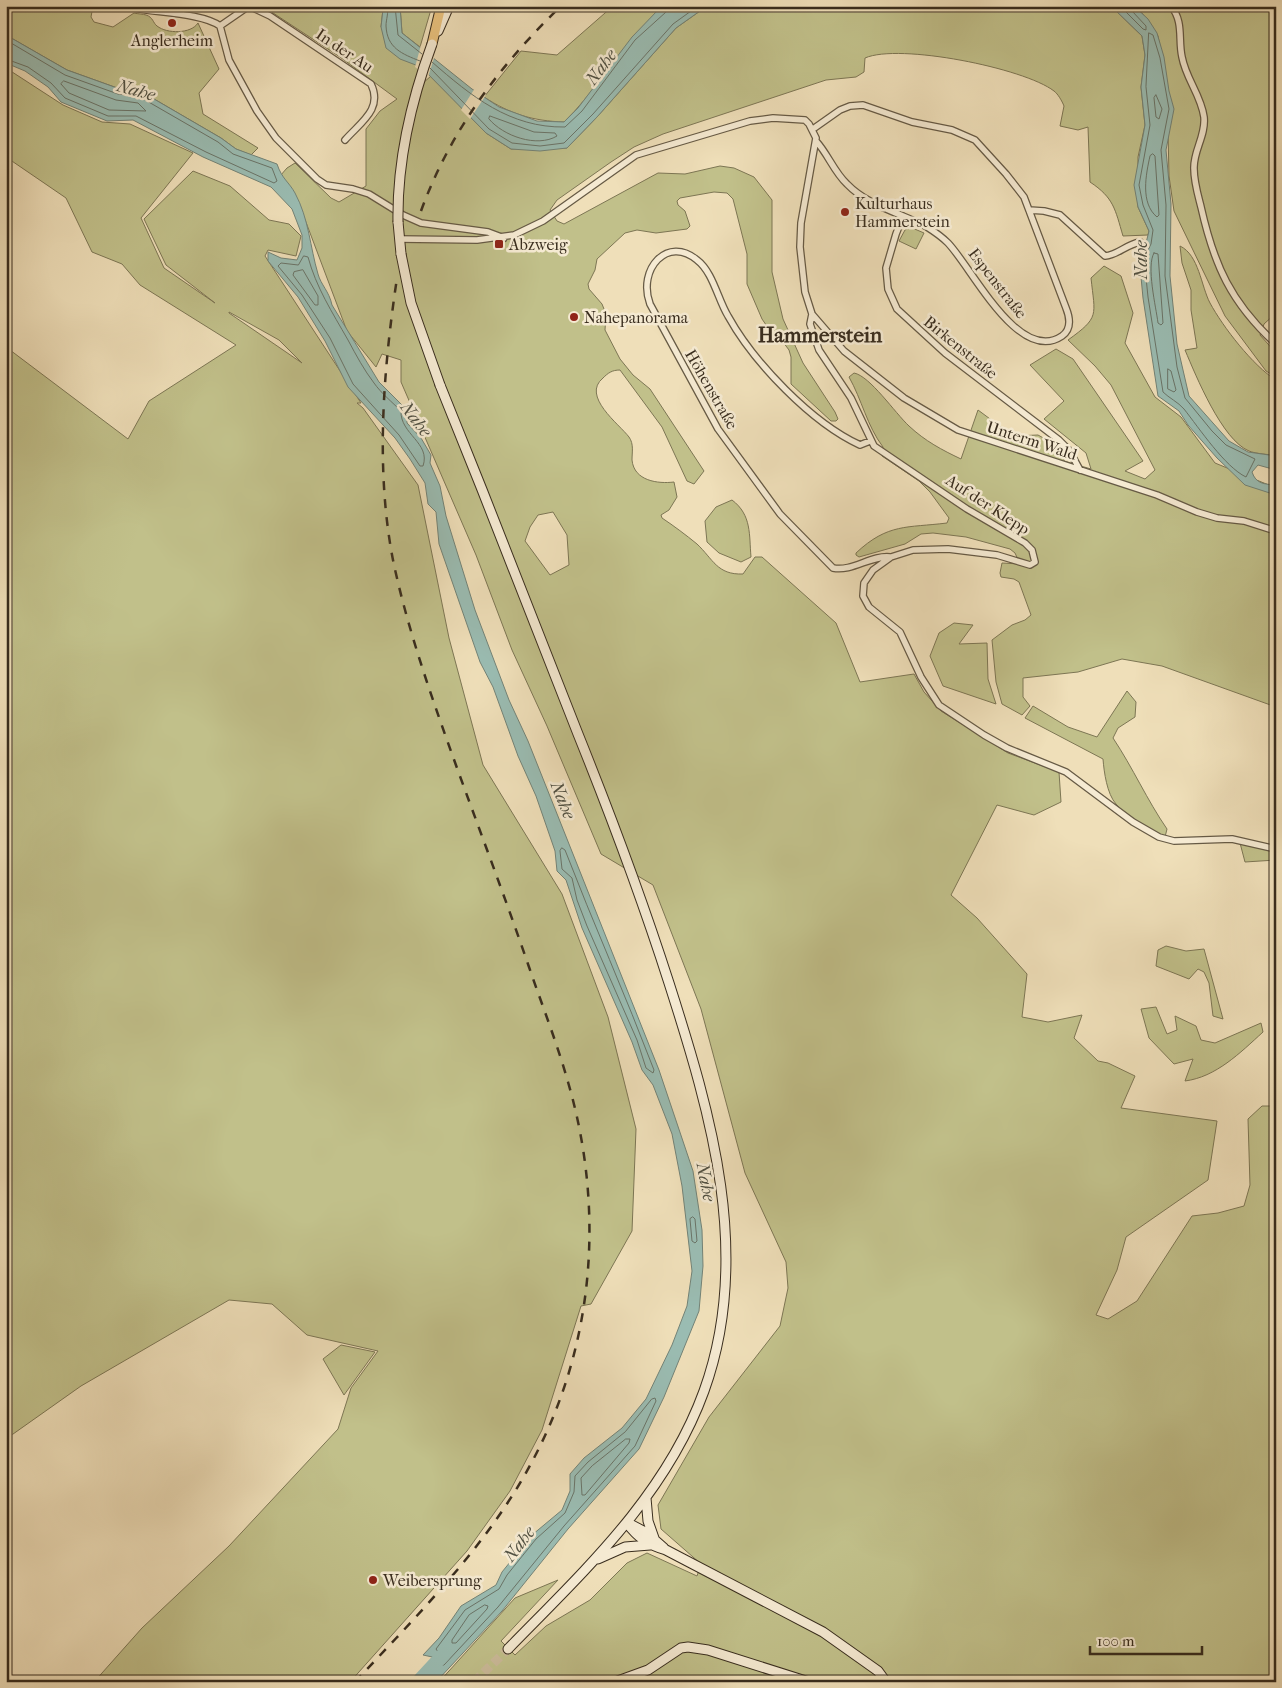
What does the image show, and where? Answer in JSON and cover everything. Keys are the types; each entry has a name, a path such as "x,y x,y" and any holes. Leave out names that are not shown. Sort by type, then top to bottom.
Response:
{"main road":[{"path":"441,6 405,136 399,182 399,239 411,303 424,342 616,830 656,945 704,1102 719,1176 726,1256 724,1305 717,1346 705,1389 686,1433 646,1498 627,1523 508,1649"},
{"path":"432,44 449,6"},
{"path":"646,1498 648,1521 654,1542"},
{"path":"627,1523 666,1550 823,1632 878,1671 886,1682"},
{"path":"593,1561 625,1547 654,1542"},
{"path":"615,1682 648,1670 680,1648 688,1647 708,1650 809,1682"}],"street":[{"path":"123,6 215,22 220,26 234,71 266,124 317,180 334,186 354,188 369,194 403,215 420,222 488,232 504,238"},
{"name":"In der Au","path":"220,26 249,6 270,16 371,84 376,94 375,106 345,140"},
{"path":"1171,6 1180,24 1183,63 1198,96 1204,115 1204,130 1194,170 1207,233 1215,256 1238,304 1248,318 1276,344"},
{"path":"813,129 840,110 850,106 863,105 912,122 962,133 982,146 1024,197 1029,210 1060,215 1105,256 1117,253 1127,245 1140,242"},
{"path":"399,239 476,240 504,238 534,227 626,161 645,152 750,120 798,118 804,120 813,129 816,141 800,236 804,292 812,314 810,324 820,350 851,398 870,441"},
{"name":"Espenstraße","path":"816,141 837,173 851,188 874,202 927,227 947,242 1014,329 1029,338 1049,341 1063,335 1068,330 1069,317 1029,210"},
{"name":"Birkenstraße","path":"904,216 896,234 886,268 888,289 897,309 945,352 1059,440 1070,450 1080,470"},
{"name":"Höhenstraße","path":"833,568 780,514 708,412 647,296 646,277 655,262 667,254 675,252 697,259 706,272 736,331 768,371 813,413 852,442 860,445 870,441"},
{"name":"Unterm Wald","path":"812,314 844,351 904,398 958,430 1157,495 1203,514 1244,521 1276,531"},
{"name":"Auf der Klepp","path":"870,441 879,450 967,509 1025,543 1032,550 1035,559 1035,562 1030,565 997,555 932,548 904,552 891,557 868,575 863,590 865,601 884,620 900,632 927,688 944,710 1007,748 1066,772 1150,833 1174,841 1232,839 1276,849"},
{"name":"Auf der Klepp","path":"833,568 845,568 881,557 891,557"}],"shaded area":[{"path":"6,6 93,6 91,17 94,22 113,27 134,13 148,16 161,29 179,32 195,27 198,23 219,69 199,93 203,114 258,148 251,155 236,149 221,138 142,92 120,89 67,70 6,35"},
{"path":"381,6 383,9 381,27 421,67 423,83 431,76 486,133 511,149 567,148 676,28 707,6 1111,6 1142,36 1145,55 1141,87 1145,125 1138,157 1138,207 1149,231 1148,235 1123,236 1118,218 1109,199 1090,182 1088,127 1078,130 1060,126 1064,106 1054,91 1039,82 990,66 961,60 905,54 882,54 865,58 864,72 856,77 826,80 663,134 634,147 611,162 557,200 550,210 557,221 564,224 658,173 685,174 720,166 734,168 754,177 772,200 772,272 783,319 803,363 838,419 831,421 791,384 791,357 789,350 783,342 773,335 762,319 747,284 747,254 733,199 727,193 714,192 680,198 677,201 678,205 685,211 690,226 687,229 656,233 637,230 625,233 597,259 595,270 588,284 589,289 602,304 606,314 605,330 620,359 633,375 650,389 704,471 694,484 687,481 662,427 620,370 608,373 597,385 596,393 599,401 631,440 632,460 637,473 648,480 674,482 677,497 669,510 661,515 662,518 697,544 716,565 727,572 743,574 755,557 762,557 836,623 860,682 914,674 924,692 941,711 1008,753 1059,772 1061,802 1034,815 997,805 951,895 977,918 1027,974 1022,1017 1048,1022 1082,1015 1074,1038 1098,1061 1108,1063 1135,1076 1121,1108 1217,1121 1208,1180 1126,1237 1117,1270 1096,1315 1108,1319 1137,1301 1192,1216 1218,1213 1244,1206 1250,1185 1248,1119 1262,1106 1276,1106 1276,1682 471,1682 466,1677 460,1682 439,1682 515,1598 558,1580 501,1641 515,1655 546,1626 590,1600 627,1563 647,1553 697,1576 701,1564 661,1529 658,1505 709,1417 780,1326 788,1288 786,1262 745,1173 701,1009 653,885 601,854 547,726 512,650 476,555 401,382 401,360 382,354 376,367 347,331 301,209 280,176 295,163 331,198 339,202 366,186 366,129 380,111 397,99 340,57 264,7","holes":["553,512 567,535 569,565 550,575 525,541 530,527 538,515"]},
{"path":"400,6 432,6 420,47 402,33"},
{"path":"613,6 667,6 648,21 638,32 584,101 564,122 522,116 484,97 521,51 557,55"},
{"path":"1137,6 1276,6 1276,313 1264,324 1260,335 1276,353 1276,377 1266,371 1225,316 1174,211 1169,176 1167,87 1158,36"},
{"path":"6,68 63,105 102,122 130,124 193,153 141,218 164,268 215,303 166,265 144,219 193,171 230,186 269,220 289,224 301,236 296,256 268,250 265,256 361,403 357,403 363,408 418,485 449,638 483,765 562,894 608,1017 636,1129 632,1231 591,1304 581,1306 542,1430 510,1491 467,1551 350,1682 94,1682 142,1628 229,1546 338,1429 351,1388 378,1351 307,1335 272,1304 229,1300 81,1386 6,1439 6,347 128,439 149,401 236,345 140,285 122,264 92,252 66,198 6,157","holes":["229,312 279,340 302,363"]},
{"path":"910,227 924,233 916,249 899,241 905,230"},
{"path":"1180,246 1191,256 1210,303 1223,323 1248,356 1276,380 1276,456 1252,452 1239,445 1220,421 1196,375 1185,350 1197,348 1191,310 1191,290 1182,263"},
{"path":"1104,266 1121,276 1133,313 1125,343 1155,397 1181,417 1215,463 1276,488 1276,707 1162,666 1122,659 1078,672 1023,678 1023,697 1030,706 1022,715 1002,704 996,682 992,640 1012,625 1025,620 1031,615 1019,582 1014,579 1001,577 1002,563 1020,564 1015,553 1010,549 966,537 933,533 921,534 905,544 859,557 856,555 867,543 888,532 909,527 947,523 949,518 930,492 919,481 882,456 883,447 877,439 849,377 854,373 875,388 903,420 921,436 961,459 978,410 1013,436 1038,435 1063,449 1064,461 1091,469 1086,453 1044,419 1064,401 1030,365 1056,349 1073,359 1143,461 1125,471 1145,479 1155,470 1111,385 1095,366 1068,340 1086,326 1093,315 1094,300 1091,278"},
{"path":"732,500 743,512 748,526 751,557 741,562 719,553 707,542 705,521 716,507"},
{"path":"954,623 973,625 959,644 987,643 988,679 996,704 943,686 930,656 939,633"},
{"path":"1127,691 1136,702 1135,717 1118,728 1113,738 1167,829 1165,837 1139,823 1116,804 1108,789 1103,759 1025,718 1033,706 1068,727 1097,737"},
{"path":"1240,843 1276,851 1276,860 1245,862"},
{"path":"1166,946 1186,951 1204,949 1223,1019 1213,1016 1209,983 1204,972 1198,969 1189,979 1156,966 1158,950"},
{"path":"1156,1007 1167,1034 1177,1030 1175,1016 1196,1026 1201,1040 1215,1043 1261,1023 1263,1032 1227,1063 1207,1075 1185,1081 1193,1059 1174,1064 1149,1038 1141,1009"},
{"path":"341,1345 375,1352 344,1395 323,1359"}],"water":[{"path":"381,6 400,6 402,33 472,89 499,107 537,121 564,122 578,108 632,37 657,11 667,6 707,6 676,28 567,148 540,151 511,149 486,133 421,67 400,59 386,48 381,27 383,9"},
{"path":"1111,6 1134,6 1148,19 1157,33 1164,57 1169,91 1174,109 1166,150 1171,204 1170,276 1177,344 1189,396 1229,441 1248,452 1276,456 1276,470 1258,465 1252,472 1258,481 1264,484 1276,485 1276,495 1245,485 1217,458 1188,425 1179,411 1158,396 1143,298 1139,256 1146,243 1149,231 1138,207 1134,185 1145,125 1141,87 1145,55 1142,36"},
{"path":"6,35 67,70 120,89 142,92 221,138 236,149 277,164 293,189 300,203 306,223 318,274 332,305 379,382 407,410 407,423 421,438 431,455 430,463 440,486 446,516 475,610 509,700 528,741 659,1070 693,1171 702,1230 703,1266 699,1311 664,1397 639,1449 568,1529 502,1611 436,1682 422,1682 437,1658 423,1655 439,1638 461,1606 496,1585 502,1572 532,1535 562,1510 570,1491 570,1474 584,1458 622,1428 646,1399 672,1345 687,1306 692,1271 682,1186 672,1134 653,1085 642,1070 632,1042 582,928 566,880 557,871 555,851 536,796 518,756 493,687 480,662 439,544 436,512 428,504 425,483 395,438 348,387 325,341 298,297 268,261 268,252 281,258 297,260 302,248 302,235 292,209 271,187 203,157 133,120 107,121 61,102 48,87 25,71 6,63"}],"pier":[{"path":"421,45 435,55 428,77 415,67"},
{"path":"475,88 486,95 470,119 461,110"}],"waterway":[{"name":"Nahe","path":"418,1682 443,1655"}],"tunnel":[{"path":"474,1682 508,1649"}],"railway":[{"path":"421,211 447,154 479,101 517,52 561,6"},
{"path":"355,1682 457,1570 503,1510 523,1478 541,1444 559,1401 573,1357 583,1311 588,1266 589,1219 586,1173 579,1127 568,1082 520,942 430,693 414,642 394,565 384,494 383,422 388,349 397,278"}],"place":[{"name":"Anglerheim","path":"172,23"},
{"name":"Kulturhaus Hammerstein","path":"845,212"},
{"name":"Abzweig","path":"499,244"},
{"name":"Nahepanorama","path":"574,317"},
{"name":"Weibersprung","path":"373,1580"}],"district":[{"name":"Hammerstein","path":"820,335"}]}
